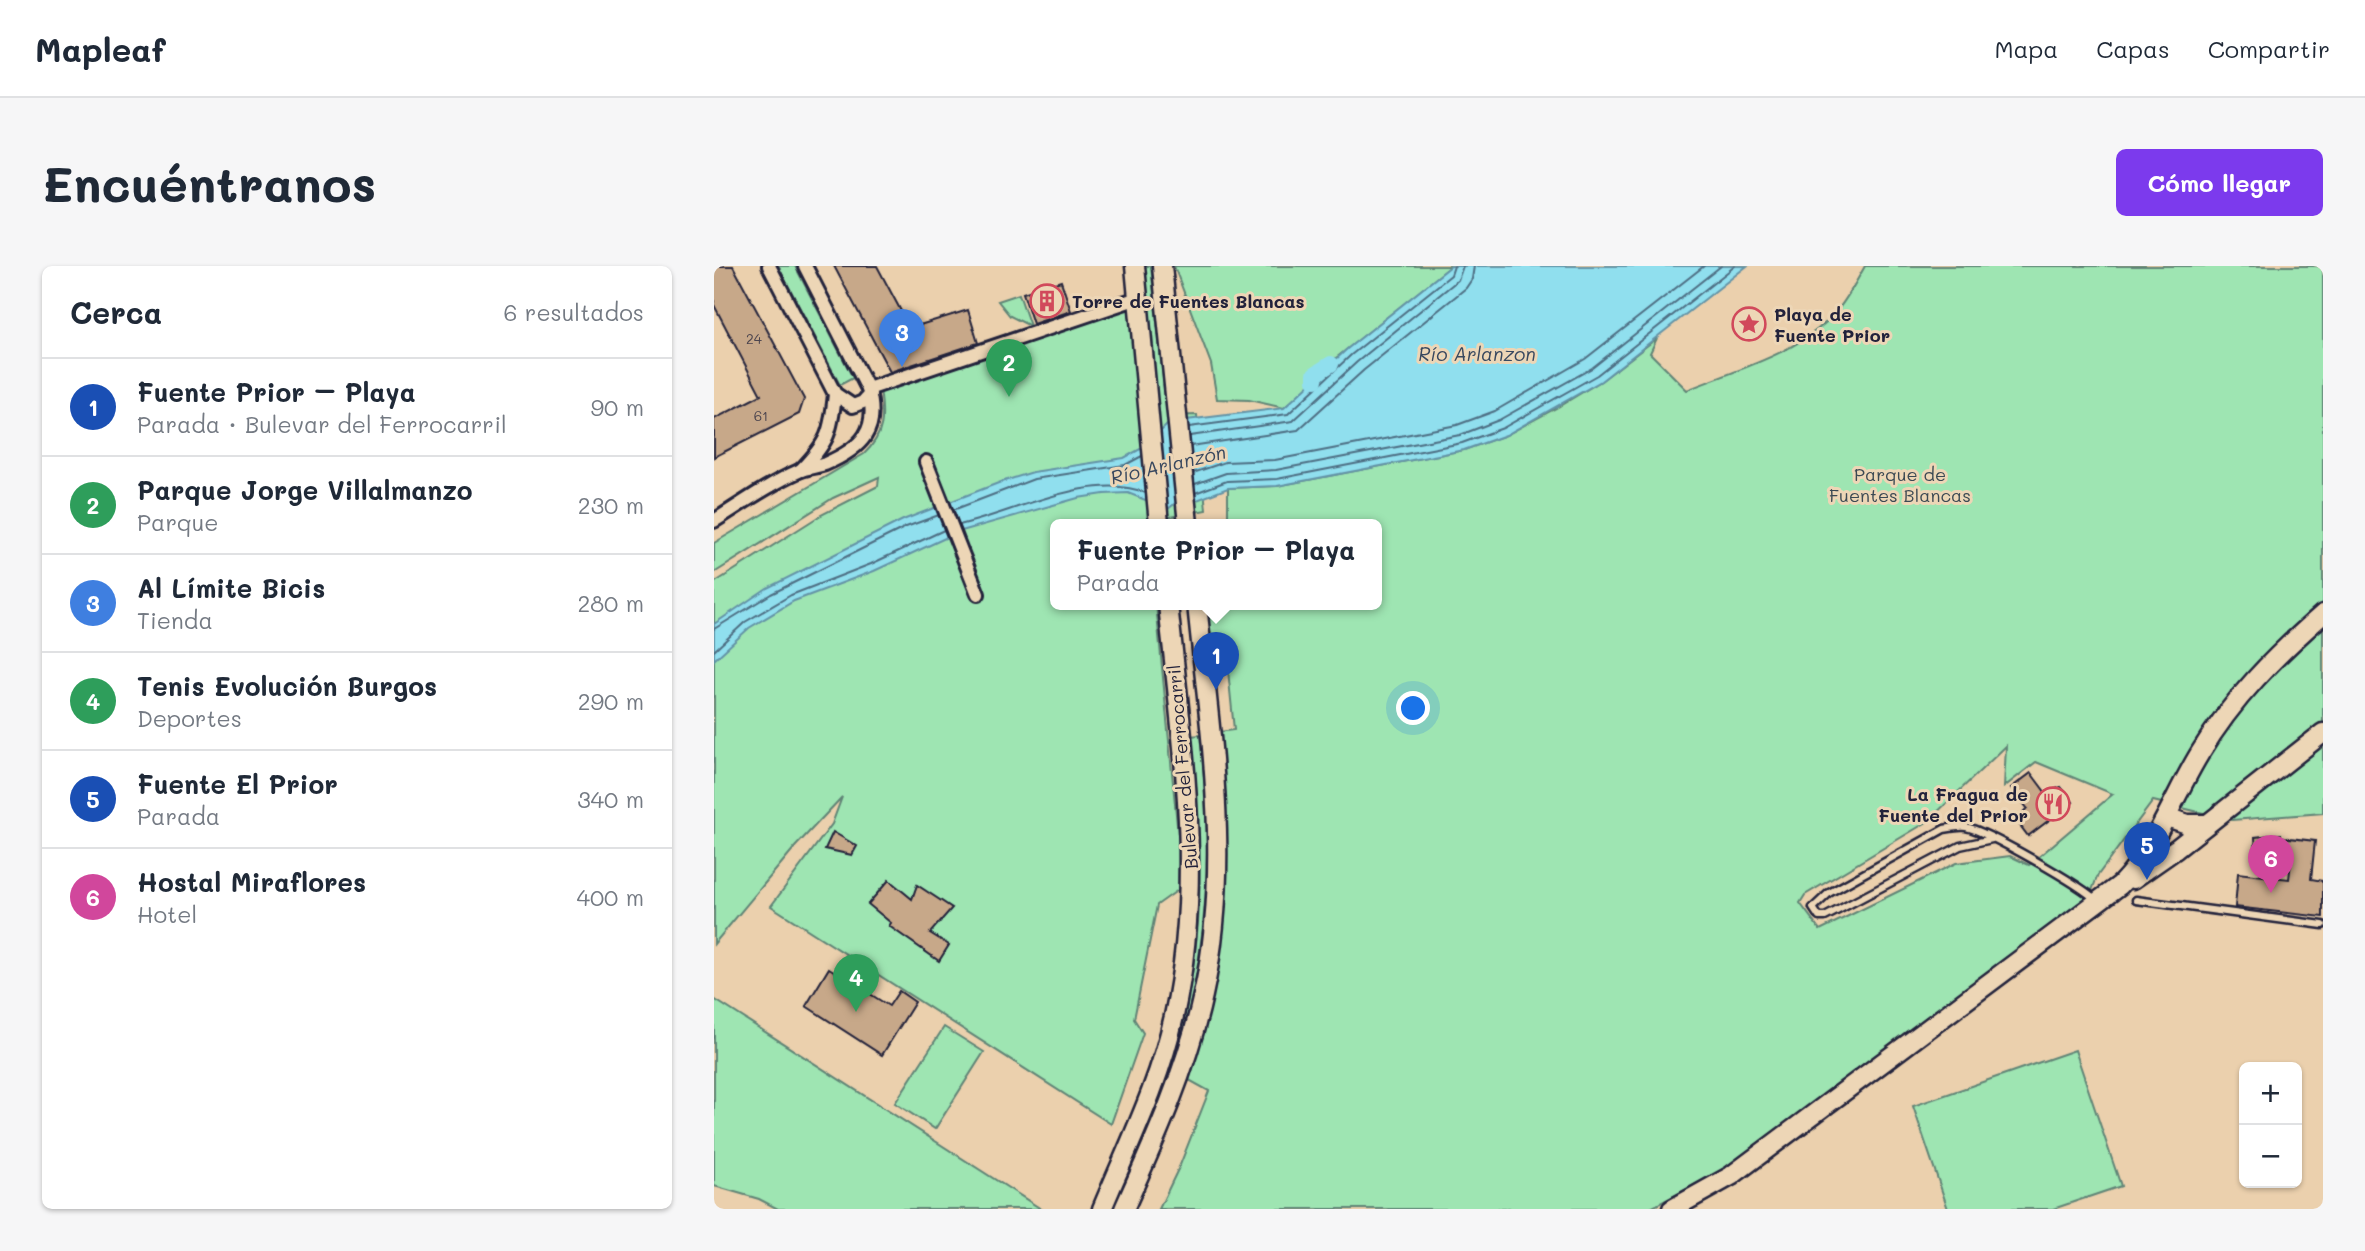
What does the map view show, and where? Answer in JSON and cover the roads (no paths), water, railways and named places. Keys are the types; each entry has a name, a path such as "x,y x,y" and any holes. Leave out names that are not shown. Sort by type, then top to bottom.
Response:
{"main road":[{"path":"1135,266 1158,519"},
{"path":"1162,266 1187,519"},
{"name":"Bulevar del Ferrocarril","path":"1101,1209 1151,1091 1170,1030 1188,923 1190,836 1169,610"},
{"name":"Bulevar del Ferrocarril","path":"1124,1209 1172,1096 1203,996 1211,951 1217,890 1217,818 1197,610"},
{"path":"1672,1209 1731,1176 2120,885 2136,868 2200,752 2237,698 2274,657 2323,614"},
{"path":"2120,885 2140,876 2323,733"},
{"path":"2164,821 2207,824"},
{"path":"2164,821 2171,840 2186,841"}],"street":[{"path":"769,266 835,394 853,406 863,402 869,391 1138,298"},
{"path":"714,521 800,470 824,464 843,455 866,436 873,417 869,391 804,266"},
{"path":"800,470 826,441 832,424 835,394"},
{"path":"927,464 978,594"}],"lane":[{"path":"1992,839 1959,846 1825,917 1819,918 1815,913 1816,902 1829,893 1944,829 1965,827 1992,839 2078,885 2098,903"},
{"path":"2136,900 2323,925"}],"water":[{"name":"Río Arlanzon","path":"1451,266 1747,266 1601,381 1506,435 1464,450 1277,486 1228,488 1197,500 1178,501 1168,509 1128,493 1104,494 1078,498 958,532 874,571 794,601 749,628 714,660 714,624 767,588 903,520 1033,472 1124,458 1146,446 1170,422 1284,408 1347,349"}],"waterway":[{"path":"1315,380 1315,374 1331,364"}],"place":[{"name":"Torre de Fuentes Blancas","path":"1047,301"},
{"name":"Playa de Fuente Prior","path":"1749,324"},
{"name":"Al Límite Bicis","path":"902,367"},
{"name":"Parque Jorge Villalmanzo","path":"1009,397"},
{"name":"Fuente Prior – Playa","path":"1216,690"},
{"name":"La Fragua de Fuente del Prior","path":"2053,804"},
{"name":"Fuente El Prior","path":"2147,880"},
{"name":"Hostal Miraflores","path":"2271,893"},
{"name":"Tenis Evolución Burgos","path":"856,1012"}],"water label":[{"name":"Río Arlanzón","path":"1168,464"}],"park label":[{"name":"Parque de Fuentes Blancas","path":"1900,484"}]}
